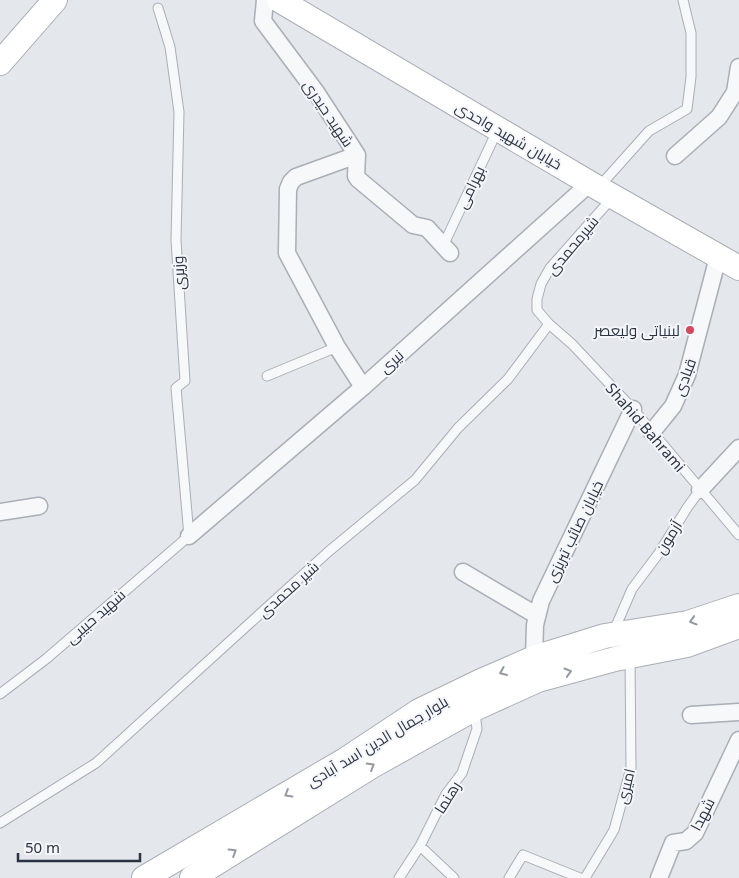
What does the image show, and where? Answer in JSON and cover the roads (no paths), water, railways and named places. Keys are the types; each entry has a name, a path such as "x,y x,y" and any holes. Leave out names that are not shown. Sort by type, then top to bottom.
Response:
{"main road":[{"path":"0,63 55,0"},
{"name":"خیابان شهید واحدی","path":"279,0 739,268"},
{"name":"بلوار جمال الدین اسد آبادی","path":"201,876 372,766 534,658 612,635 688,623 739,606"},
{"name":"بلوار جمال الدین اسد آبادی","path":"144,878 345,760 419,711 615,659 687,645 739,626"}],"street":[{"name":"شهید حیدری","path":"265,0 263,21 316,92 357,155 358,179 413,225 427,228 446,249"},
{"path":"675,156 719,117 735,92 739,67"},
{"path":"357,155 296,177 291,182 288,189 287,253 337,347 363,387"},
{"name":"نیری","path":"189,536 363,387 601,189"},
{"name":"قبادی","path":"652,432 673,406 687,375 718,257"},
{"name":"خیابان صائب تبریزی","path":"534,658 536,615 541,601 633,409"},
{"name":"آزمون","path":"700,490 739,448"},
{"path":"0,512 39,506"},
{"path":"463,572 536,615"},
{"path":"691,715 739,712"},
{"name":"شهدا","path":"659,878 673,844 686,841 694,833 739,740"}],"lane":[{"name":"شیرمحمدی","path":"549,324 537,310 537,300 541,284 550,268 601,189 649,131 687,109 691,77 691,33 683,0"},
{"name":"وزیری","path":"158,8 170,47 179,112 176,240 185,381 176,388 189,536"},
{"name":"بهرامی","path":"446,249 498,129"},
{"name":"Shahid Bahrami","path":"549,324 572,344 633,409 739,535"},
{"name":"شیر محمدی","path":"0,823 96,763 321,559 415,480 458,428 508,378 549,324"},
{"path":"267,376 337,347"},
{"name":"آزمون","path":"612,635 632,589 659,553 700,490"},
{"name":"شهید حبیبی","path":"0,694 46,659 189,536"},
{"name":"امیری","path":"585,878 614,830 631,768 630,656"},
{"name":"رهنما","path":"398,878 420,846 446,794 462,773 477,729 470,699"},
{"path":"420,846 454,878"},
{"path":"509,878 523,855 580,878"}],"place":[{"name":"لبنیاتی ولیعصر","path":"690,330"}]}
